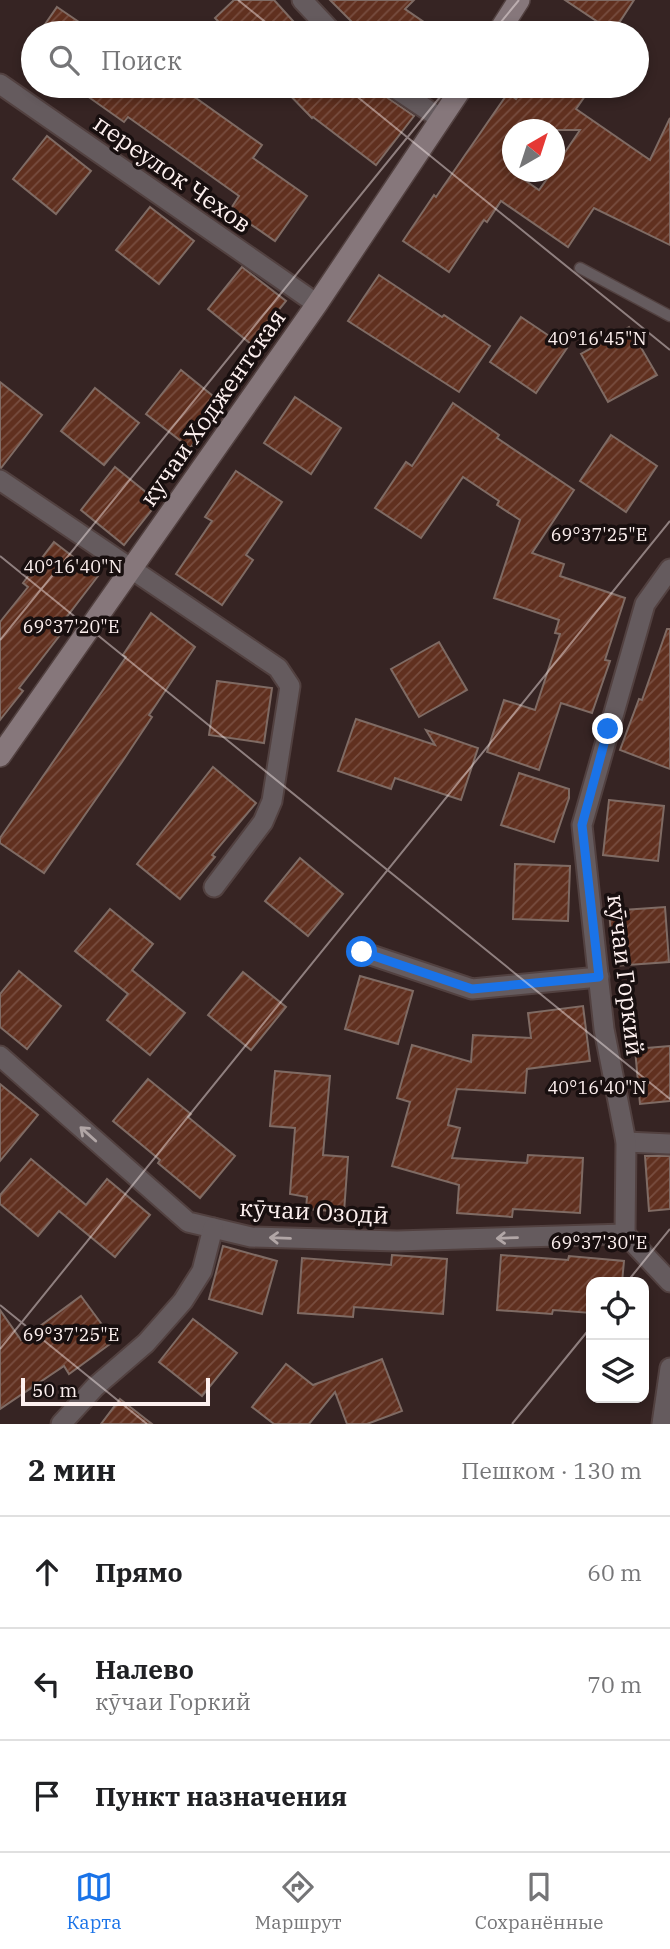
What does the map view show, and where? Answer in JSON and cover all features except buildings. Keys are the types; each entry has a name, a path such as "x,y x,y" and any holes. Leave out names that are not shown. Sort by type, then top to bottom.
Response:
{"main road":[{"path":"506,21 519,0"},
{"name":"кучаи Ходжентская","path":"0,756 317,304 455,98"}],"street":[{"path":"302,0 322,21"},
{"name":"переулок Чехов","path":"0,84 317,304"},
{"path":"409,98 441,120"},
{"path":"0,480 278,668 290,686 272,801 263,822 215,887"},
{"name":"кӯчаи Горкий","path":"625,1234 626,1142 604,1029 582,825 645,604 670,569"},
{"path":"362,952 472,989 599,977"},
{"name":"кӯчаи Озодӣ","path":"0,1056 188,1222 251,1237 397,1241 625,1234"},
{"path":"626,1142 670,1144"},
{"path":"61,1424 95,1387 146,1343 183,1301 202,1271 213,1228"},
{"path":"625,1234 670,1282"},
{"path":"662,1424 670,1368"}],"lane":[{"path":"580,268 670,316"}],"route":[{"path":"362,952 472,989 599,977 582,825 608,729"}]}
